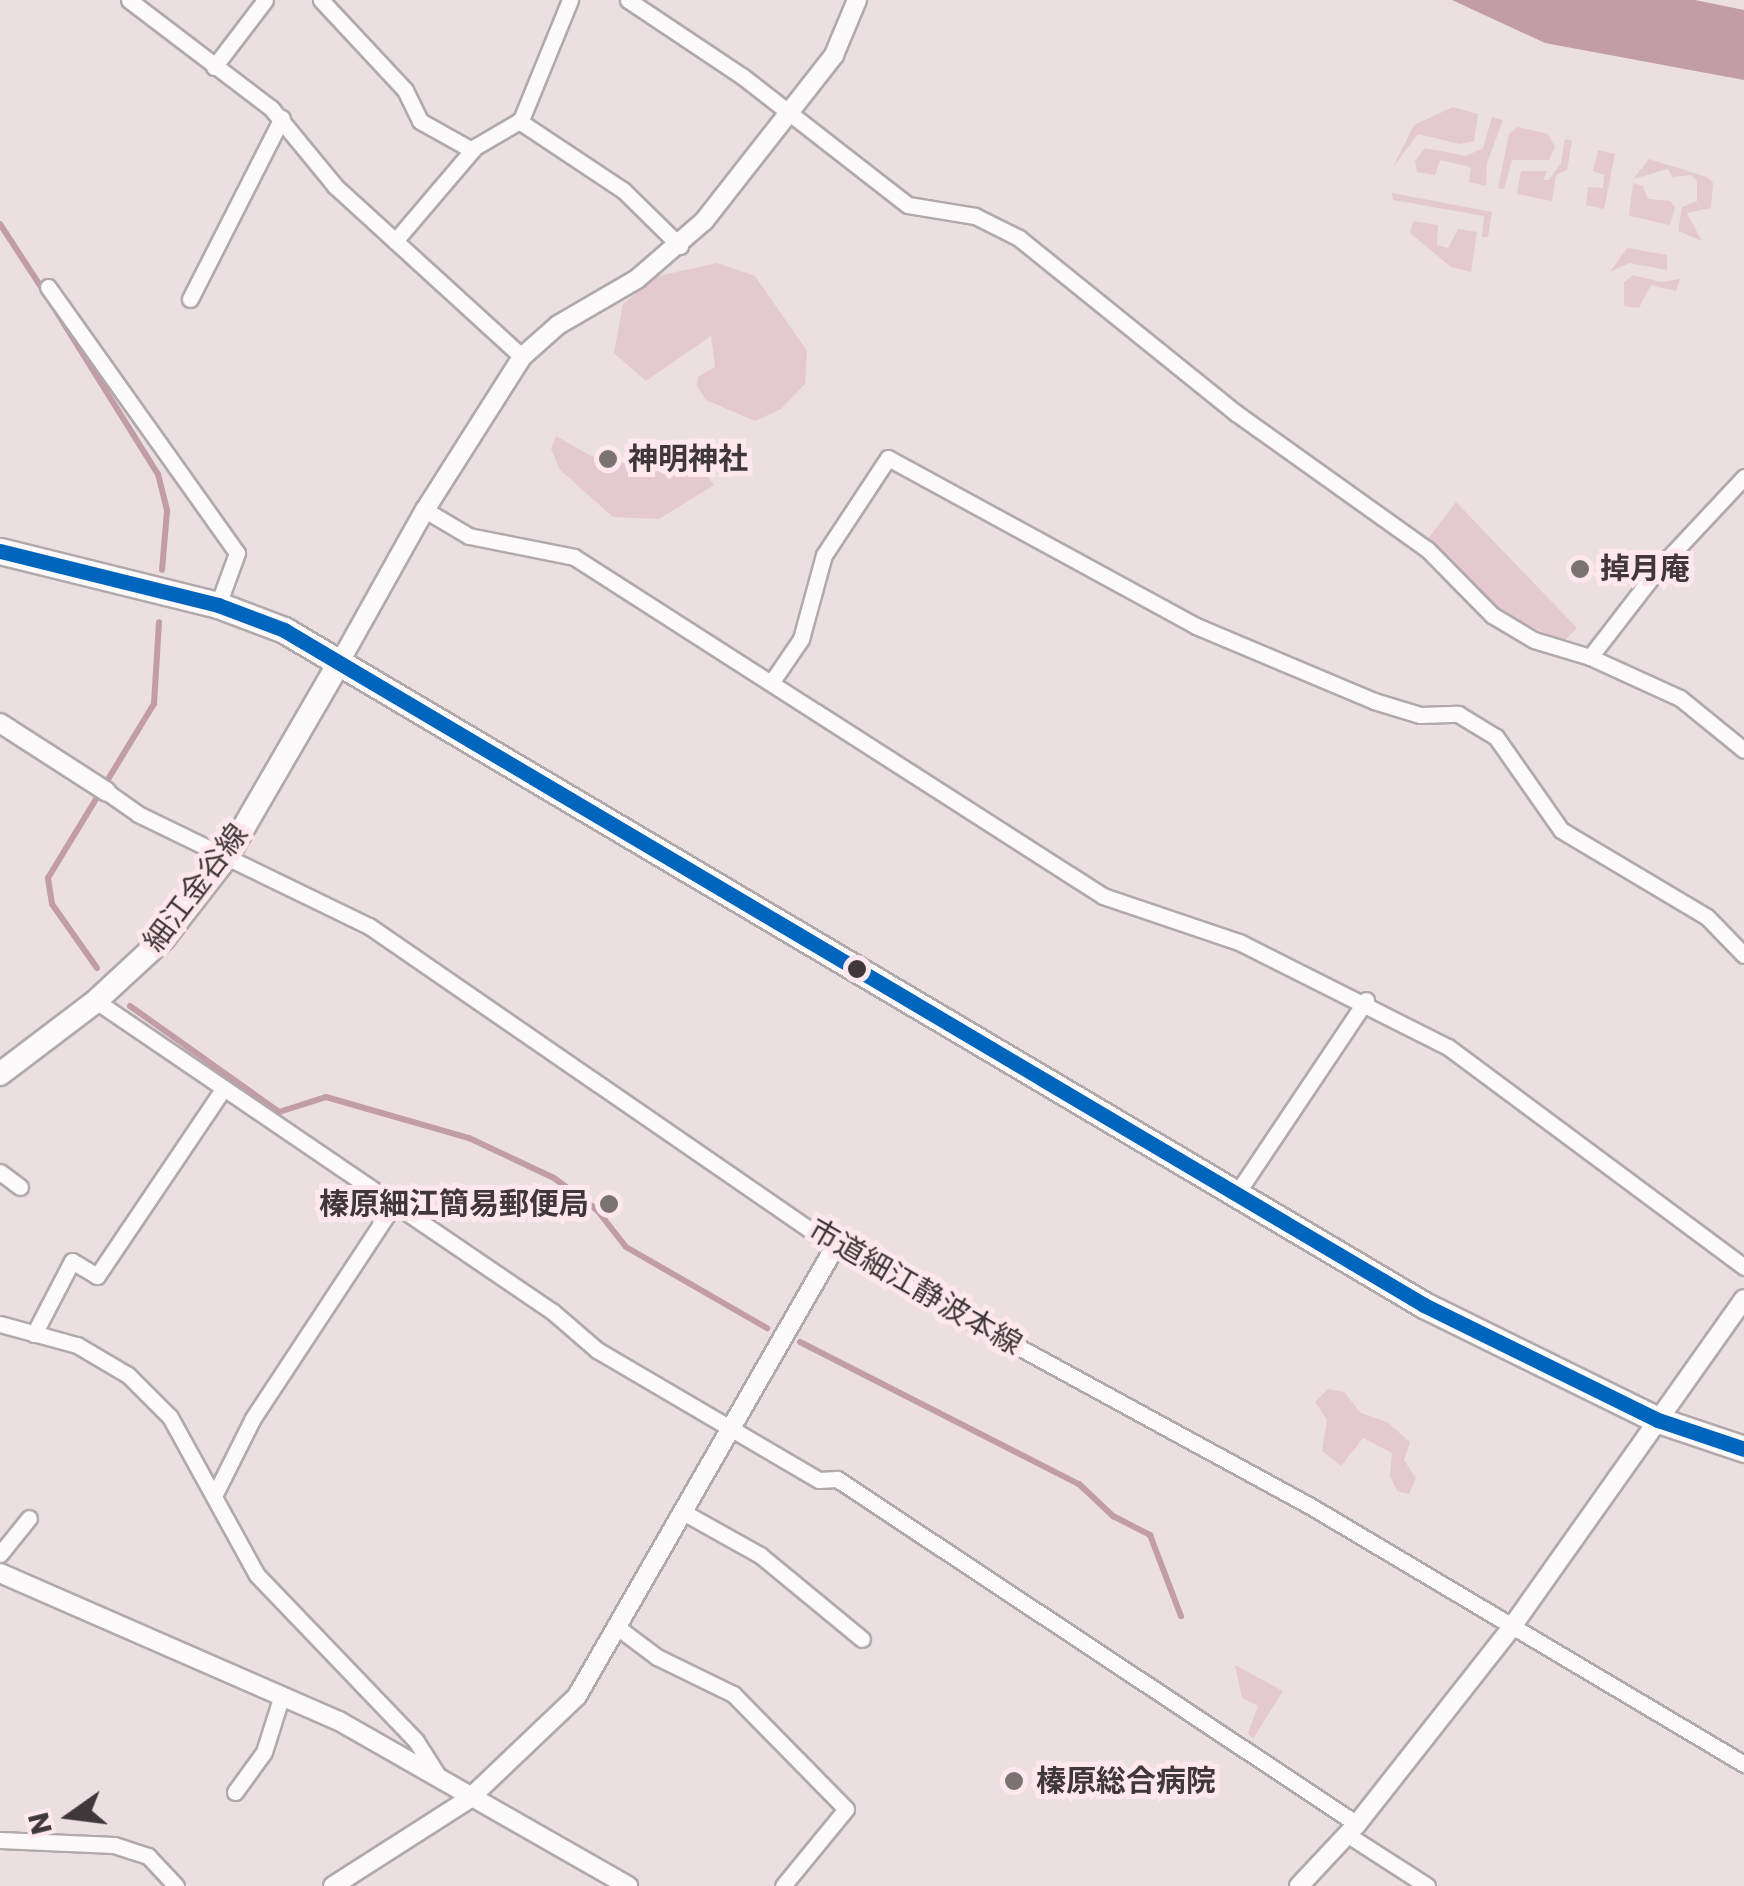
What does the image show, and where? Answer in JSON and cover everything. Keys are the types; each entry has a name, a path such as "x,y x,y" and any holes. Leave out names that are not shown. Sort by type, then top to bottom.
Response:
{"highway":[{"path":"0,551 218,605 341,660 1424,1304 1658,1420 1744,1449"}],"main road":[{"name":"細江金谷線","path":"0,1074 96,1001 164,938 226,858 341,660"}],"street":[{"path":"130,0 282,118 335,186 522,357"},
{"path":"214,67 265,0"},
{"path":"321,0 406,90 420,121 472,150"},
{"path":"396,241 472,150 519,121 570,0"},
{"path":"628,0 789,111 908,204 975,216 1019,238 1236,413 1427,549 1492,615 1534,640 1590,657 1680,698 1744,750"},
{"path":"341,660 425,510 522,357 558,325 680,246 834,55 856,0"},
{"path":"190,299 282,118"},
{"path":"519,121 624,190 680,246"},
{"path":"48,286 237,554 218,605"},
{"path":"773,680 800,639 824,555 888,458 1196,626 1374,701 1420,715 1458,714 1496,737 1561,830 1707,917 1744,955"},
{"path":"1590,657 1658,569 1744,478"},
{"path":"425,510 469,536 574,557 773,680 1103,896 1239,942 1366,1000 1448,1047 1744,1267"},
{"name":"市道細江静波本線","path":"0,723 102,788 226,858 369,926 835,1247 1312,1507 1744,1764"},
{"path":"1237,1193 1366,1000"},
{"path":"96,1001 553,1312 596,1350 820,1480 837,1479 1353,1829 1426,1886"},
{"path":"34,1334 72,1260 97,1276 223,1089"},
{"path":"0,1172 20,1187"},
{"path":"215,1494 253,1418 395,1203"},
{"path":"334,1886 469,1798 577,1696 835,1247"},
{"path":"1299,1886 1353,1829 1511,1628 1744,1299"},
{"path":"0,1324 77,1345 128,1374 170,1417 257,1576 416,1741 444,1786"},
{"path":"683,1512 760,1555 862,1639"},
{"path":"0,1554 29,1518"},
{"path":"0,1573 339,1720 444,1786 628,1886"},
{"path":"617,1626 656,1657 733,1694 846,1809 782,1886"},
{"path":"235,1792 264,1752 282,1695"},
{"path":"0,1840 114,1844 148,1856 176,1886"}],"shaded area":[{"path":"1452,0 1695,0 1744,10 1744,80 1545,43"},
{"path":"1453,107 1478,114 1474,141 1459,144 1418,134 1393,167 1414,125"},
{"path":"1492,117 1503,120 1487,163 1486,186 1469,182 1471,167 1440,160 1435,175 1417,172 1415,161 1425,148 1466,156 1483,148"},
{"path":"1517,127 1548,134 1555,147 1549,160 1512,160 1504,189 1498,188 1509,134"},
{"path":"1565,139 1572,141 1567,170 1556,175 1552,201 1517,194 1521,171 1547,171 1543,180 1549,180 1561,163"},
{"path":"1598,150 1615,154 1604,209 1586,205 1588,187 1603,188 1604,175 1593,171"},
{"path":"1649,159 1707,177 1713,183 1711,208 1687,213 1702,241 1678,231 1682,207 1697,201 1697,181 1691,175 1672,177 1668,169 1633,179"},
{"path":"1633,183 1643,186 1648,199 1670,201 1675,207 1670,225 1629,216"},
{"path":"1392,193 1492,212 1488,237 1482,237 1484,216 1393,200"},
{"path":"1413,221 1438,225 1437,245 1448,248 1458,229 1477,232 1471,272 1451,267 1410,233"},
{"path":"1627,248 1667,255 1667,270 1629,263 1610,272"},
{"path":"717,263 755,276 807,351 805,384 781,409 755,421 706,400 697,386 698,377 715,367 711,336 646,381 614,353 623,304 658,276"},
{"path":"1633,275 1661,282 1680,279 1676,291 1651,285 1639,308 1624,306 1624,282"},
{"path":"556,436 591,456 624,463 662,453 694,458 714,485 659,519 613,517 560,470 551,449"},
{"path":"1456,502 1577,628 1564,641 1500,613 1427,540"},
{"path":"1328,1389 1344,1392 1361,1413 1387,1422 1410,1442 1404,1460 1416,1478 1409,1494 1397,1491 1390,1476 1392,1453 1363,1438 1341,1466 1322,1451 1327,1420 1315,1402"},
{"path":"1235,1665 1283,1691 1253,1739 1248,1733 1258,1706 1242,1698"}],"waterway":[{"path":"0,224 45,293"},
{"path":"51,303 158,474 167,511 162,570"},
{"path":"97,968 52,904 48,878 154,704 159,622"},
{"path":"130,1006 279,1112 326,1097 469,1138 554,1178 597,1210 626,1247 767,1328"},
{"path":"800,1342 1079,1484 1113,1516 1150,1535 1181,1616"}],"transit line":[{"path":"0,551 218,605 284,630 1424,1305 1658,1420 1744,1449"}],"place":[{"name":"神明神社","path":"608,459"},
{"name":"掉月庵","path":"1580,569"},
{"name":"榛原細江簡易郵便局","path":"609,1204"},
{"name":"榛原総合病院","path":"1014,1781"}]}
